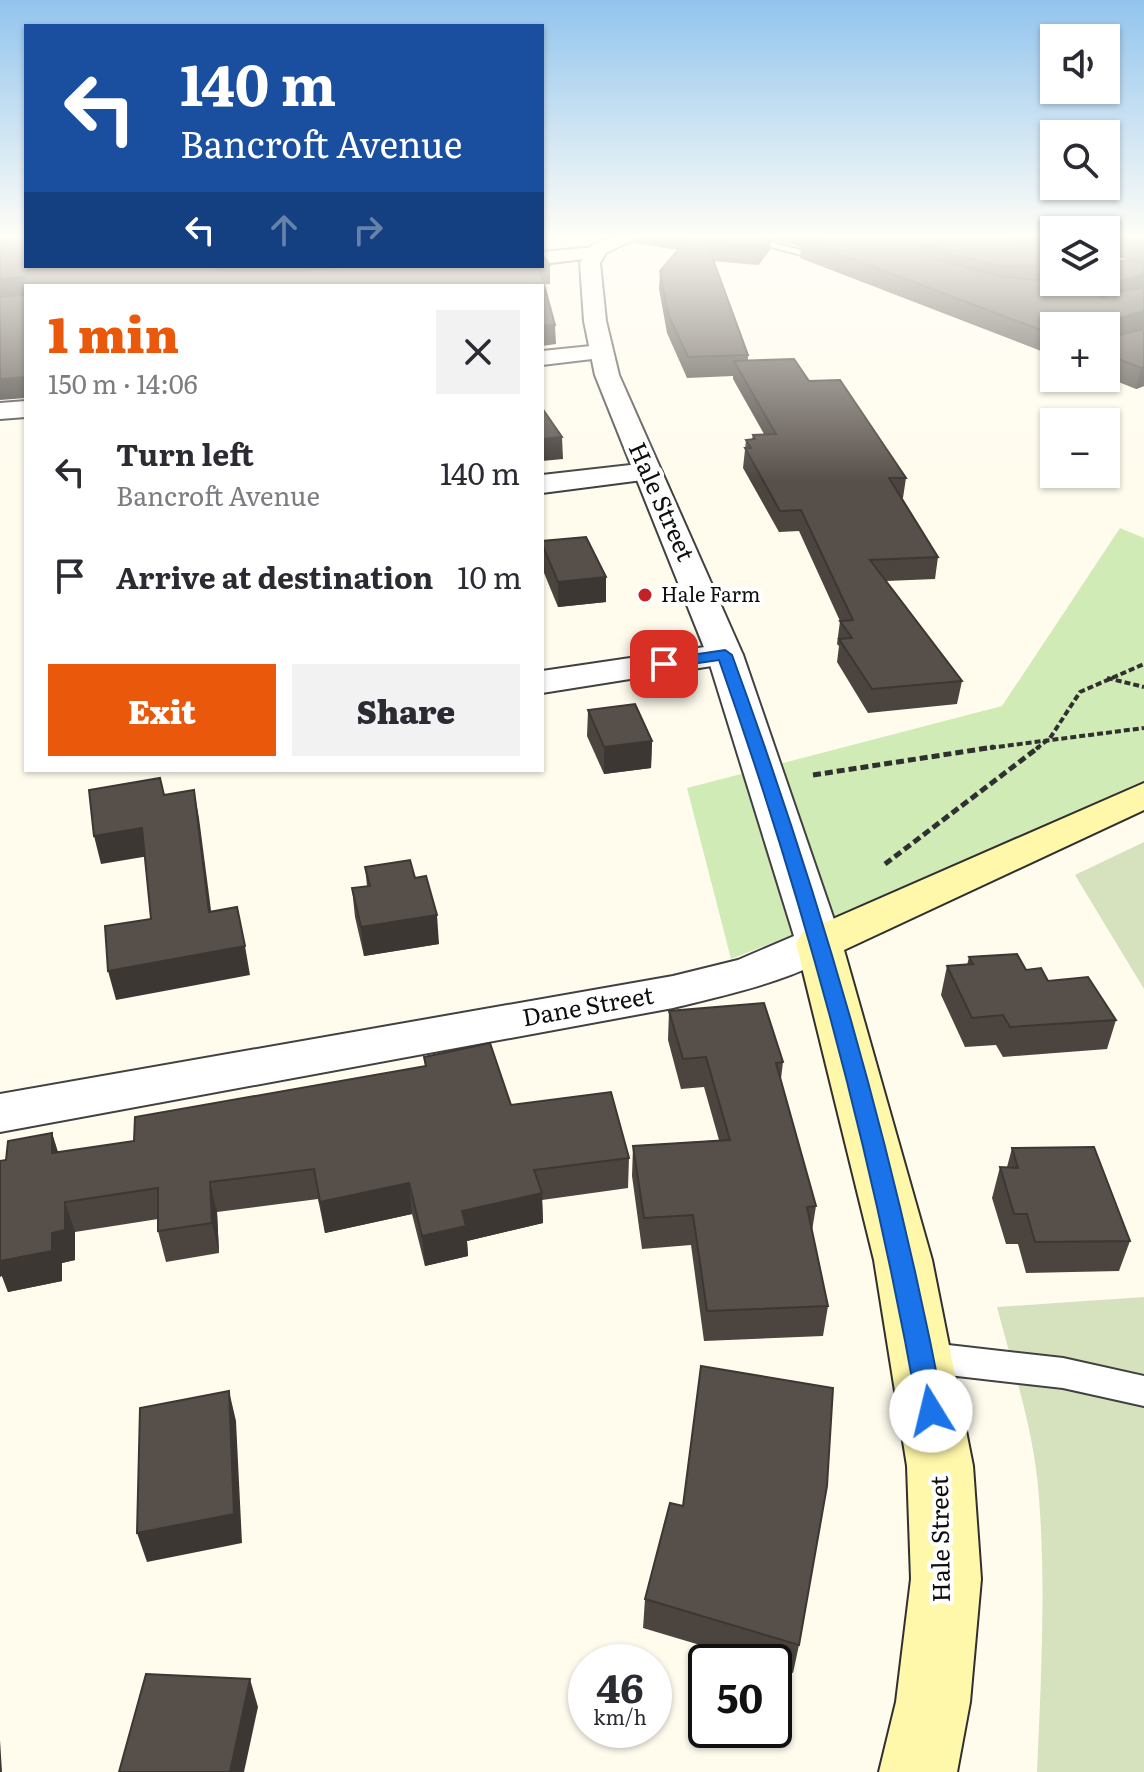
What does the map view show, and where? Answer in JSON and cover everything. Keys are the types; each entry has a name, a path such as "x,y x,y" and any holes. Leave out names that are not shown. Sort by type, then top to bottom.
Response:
{"main road":[{"name":"Dane Street","path":"819,943 1144,795"},
{"name":"Hale Street","path":"819,943 903,1260 940,1466 946,1579 933,1702 918,1772"}],"street":[{"name":"Hale Street","path":"595,317 601,352 615,398 725,655 819,943"},
{"path":"544,358 601,352"},
{"path":"0,411 24,409"},
{"path":"544,484 648,472"},
{"path":"544,682 725,655"},
{"name":"Dane Street","path":"0,1113 673,992 752,972 819,943"}],"lane":[{"path":"922,1357 1012,1366 1144,1391"}],"path":[{"path":"875,872 1050,738 1080,692 1106,677 1144,664"},
{"path":"1106,677 1144,687"},
{"path":"813,775 1050,738 1144,728"}],"green space":[{"path":"1120,528 1144,538 1144,797 731,959 687,788 1002,706"},
{"path":"1144,842 1144,989 1075,875"},
{"path":"1144,1297 1144,1772 1037,1772 1042,1601 1037,1474 1028,1425 997,1307"}],"building":[{"path":"0,317 24,317 24,377 0,379"},
{"path":"544,317 553,317 555,325 544,326"},
{"path":"669,317 734,317 748,355 688,357"},
{"path":"1005,317 1040,317 1040,330"},
{"path":"1144,329 1144,367 1120,360 1120,335"},
{"path":"794,359 809,381 840,380 906,478 889,478 938,557 870,560 962,681 872,689 839,639 852,638 840,621 853,620 801,510 780,511 745,448 751,448 746,440 755,439 753,435 776,434 734,361"},
{"path":"544,411 562,437 544,439"},
{"path":"586,537 606,577 558,582 544,549 544,541"},
{"path":"635,704 652,741 604,747 588,710"},
{"path":"160,778 164,795 194,790 209,912 237,907 245,946 108,971 105,926 151,919 142,828 94,836 89,790"},
{"path":"410,860 415,878 426,876 437,915 361,927 352,888 370,886 365,867"},
{"path":"1017,954 1026,970 1041,968 1048,981 1088,977 1116,1020 1010,1027 1003,1015 972,1018 947,966 973,964 969,957"},
{"path":"764,1003 783,1062 776,1063 816,1206 807,1207 828,1306 707,1311 693,1215 644,1218 633,1146 730,1140 706,1057 683,1059 669,1011"},
{"path":"490,1043 511,1105 611,1092 629,1158 534,1170 542,1193 462,1211 466,1226 422,1236 409,1183 320,1202 314,1169 210,1182 212,1223 158,1231 158,1188 65,1202 65,1230 52,1233 52,1251 0,1261 0,1161 6,1160 8,1141 52,1133 52,1153 134,1141 135,1117 426,1066 424,1057"},
{"path":"1094,1147 1130,1241 1035,1242 1027,1214 1014,1214 1000,1167 1018,1168 1012,1148"},
{"path":"701,1366 833,1388 827,1486 799,1645 645,1599 670,1503 683,1506"},
{"path":"229,1391 234,1514 137,1533 140,1408"},
{"path":"146,1674 250,1679 230,1772 119,1772"}],"place":[{"name":"Hale Farm","path":"645,595"}],"route":[{"path":"664,664 725,655 754,736 819,943 903,1260 931,1411"}]}
